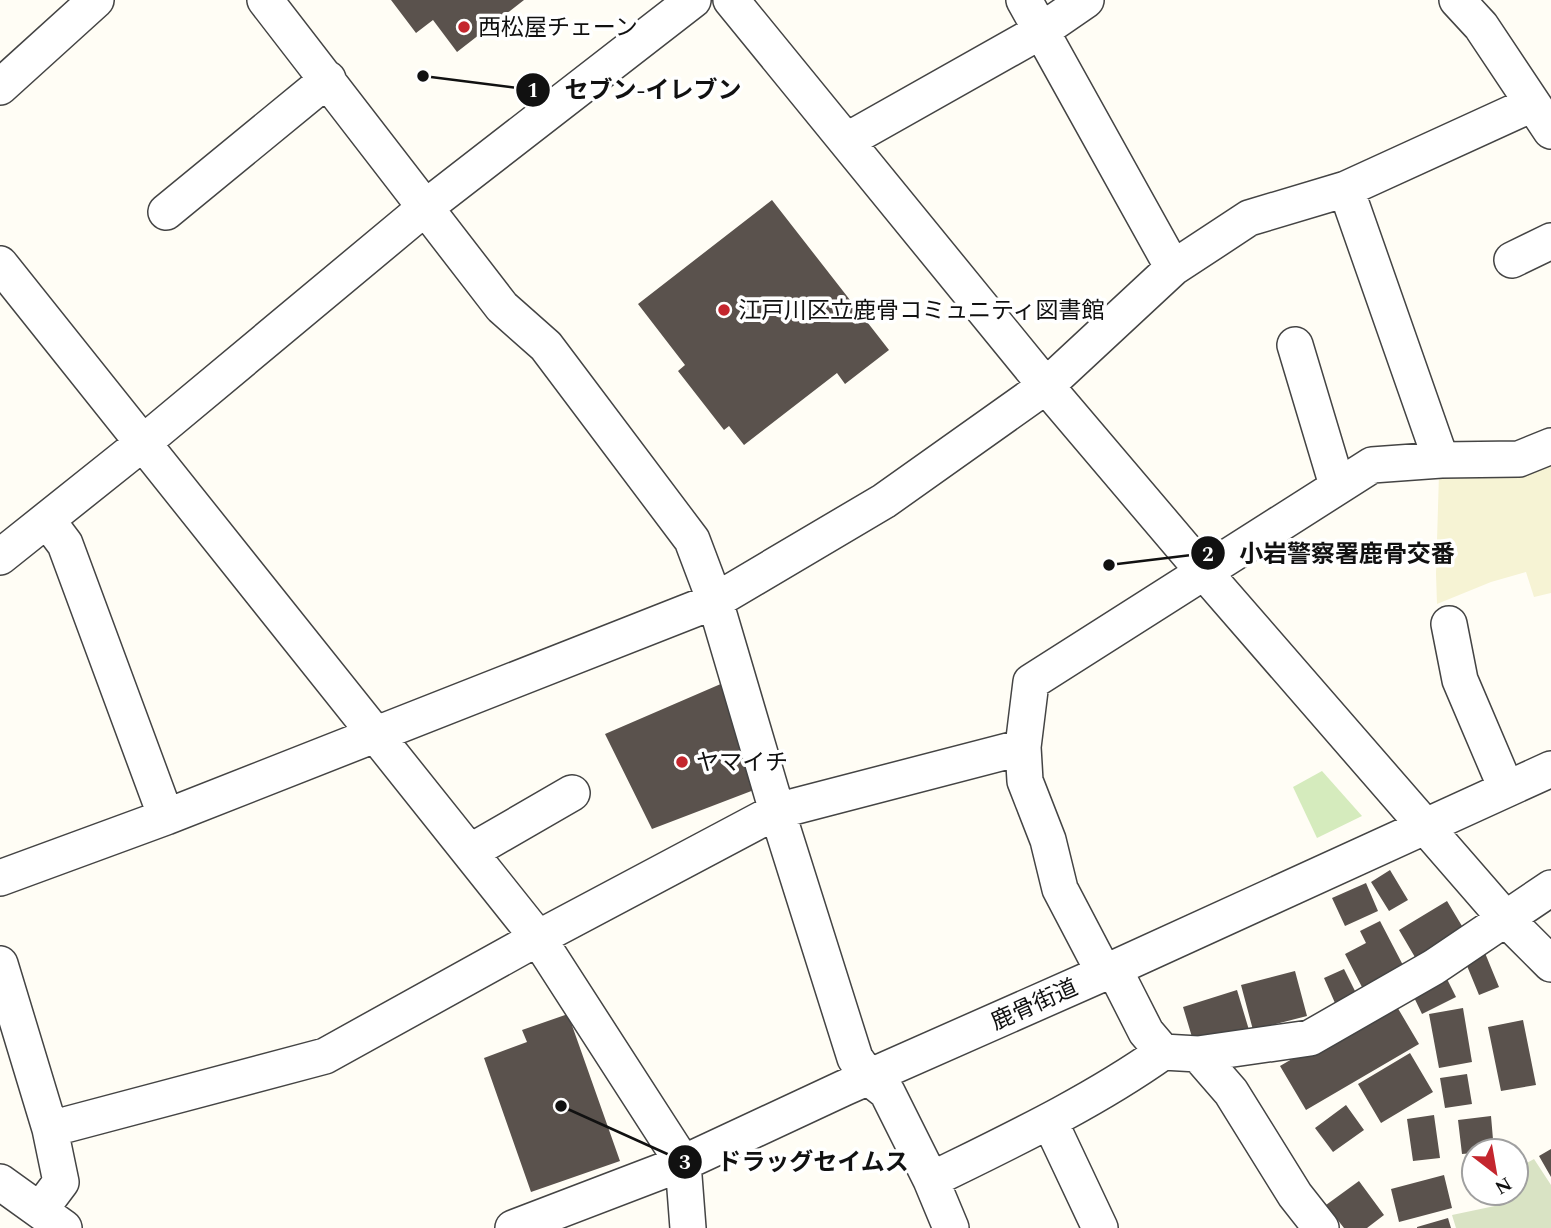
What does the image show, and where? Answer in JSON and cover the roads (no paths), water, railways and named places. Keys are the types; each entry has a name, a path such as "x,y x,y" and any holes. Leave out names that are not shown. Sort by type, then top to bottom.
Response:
{"street":[{"path":"0,87 96,0"},
{"path":"265,0 502,307 546,346 692,540 715,601 777,811 855,1058 868,1077 887,1091 931,1180 951,1228"},
{"path":"0,558 426,207 693,0"},
{"path":"731,0 1046,386 1204,572 1504,917 1551,964"},
{"path":"1024,0 1173,268"},
{"path":"846,141 1041,31 1086,0"},
{"path":"0,878 166,817 715,601 884,501 1046,386 1173,268 1249,218 1346,189 1541,118 1481,26 1457,0"},
{"path":"166,212 328,79"},
{"path":"1346,189 1441,460"},
{"path":"1512,260 1551,241"},
{"path":"0,264 538,938 684,1163 688,1228"},
{"path":"1295,345 1337,485"},
{"path":"1163,1052 1146,1032 1060,889 1048,840 1025,781 1023,747 1031,682 1372,465 1519,458 1551,446"},
{"path":"47,520 65,544 166,817"},
{"path":"1449,624 1461,680 1506,788"},
{"path":"50,1129 325,1056 538,938 777,811 1023,747"},
{"name":"鹿骨街道","path":"513,1228 684,1163 868,1077 1109,971 1551,769"},
{"path":"470,852 572,793"},
{"path":"931,1180 1050,1122 1136,1072 1163,1052 1198,1054 1310,1038 1434,967 1504,917 1551,888"},
{"path":"0,964 50,1129 61,1182 52,1219 0,1182"},
{"path":"1198,1054 1231,1092 1295,1195 1321,1228"},
{"path":"1050,1122 1100,1228"}],"place":[{"name":"西松屋チェーン","path":"464,27"},
{"name":"セブン-イレブン","path":"423,76"},
{"name":"江戸川区立鹿骨コミュニティ図書館","path":"724,310"},
{"name":"小岩警察署鹿骨交番","path":"1109,565"},
{"name":"ヤマイチ","path":"682,762"},
{"name":"ドラッグセイムス","path":"561,1106"}]}
